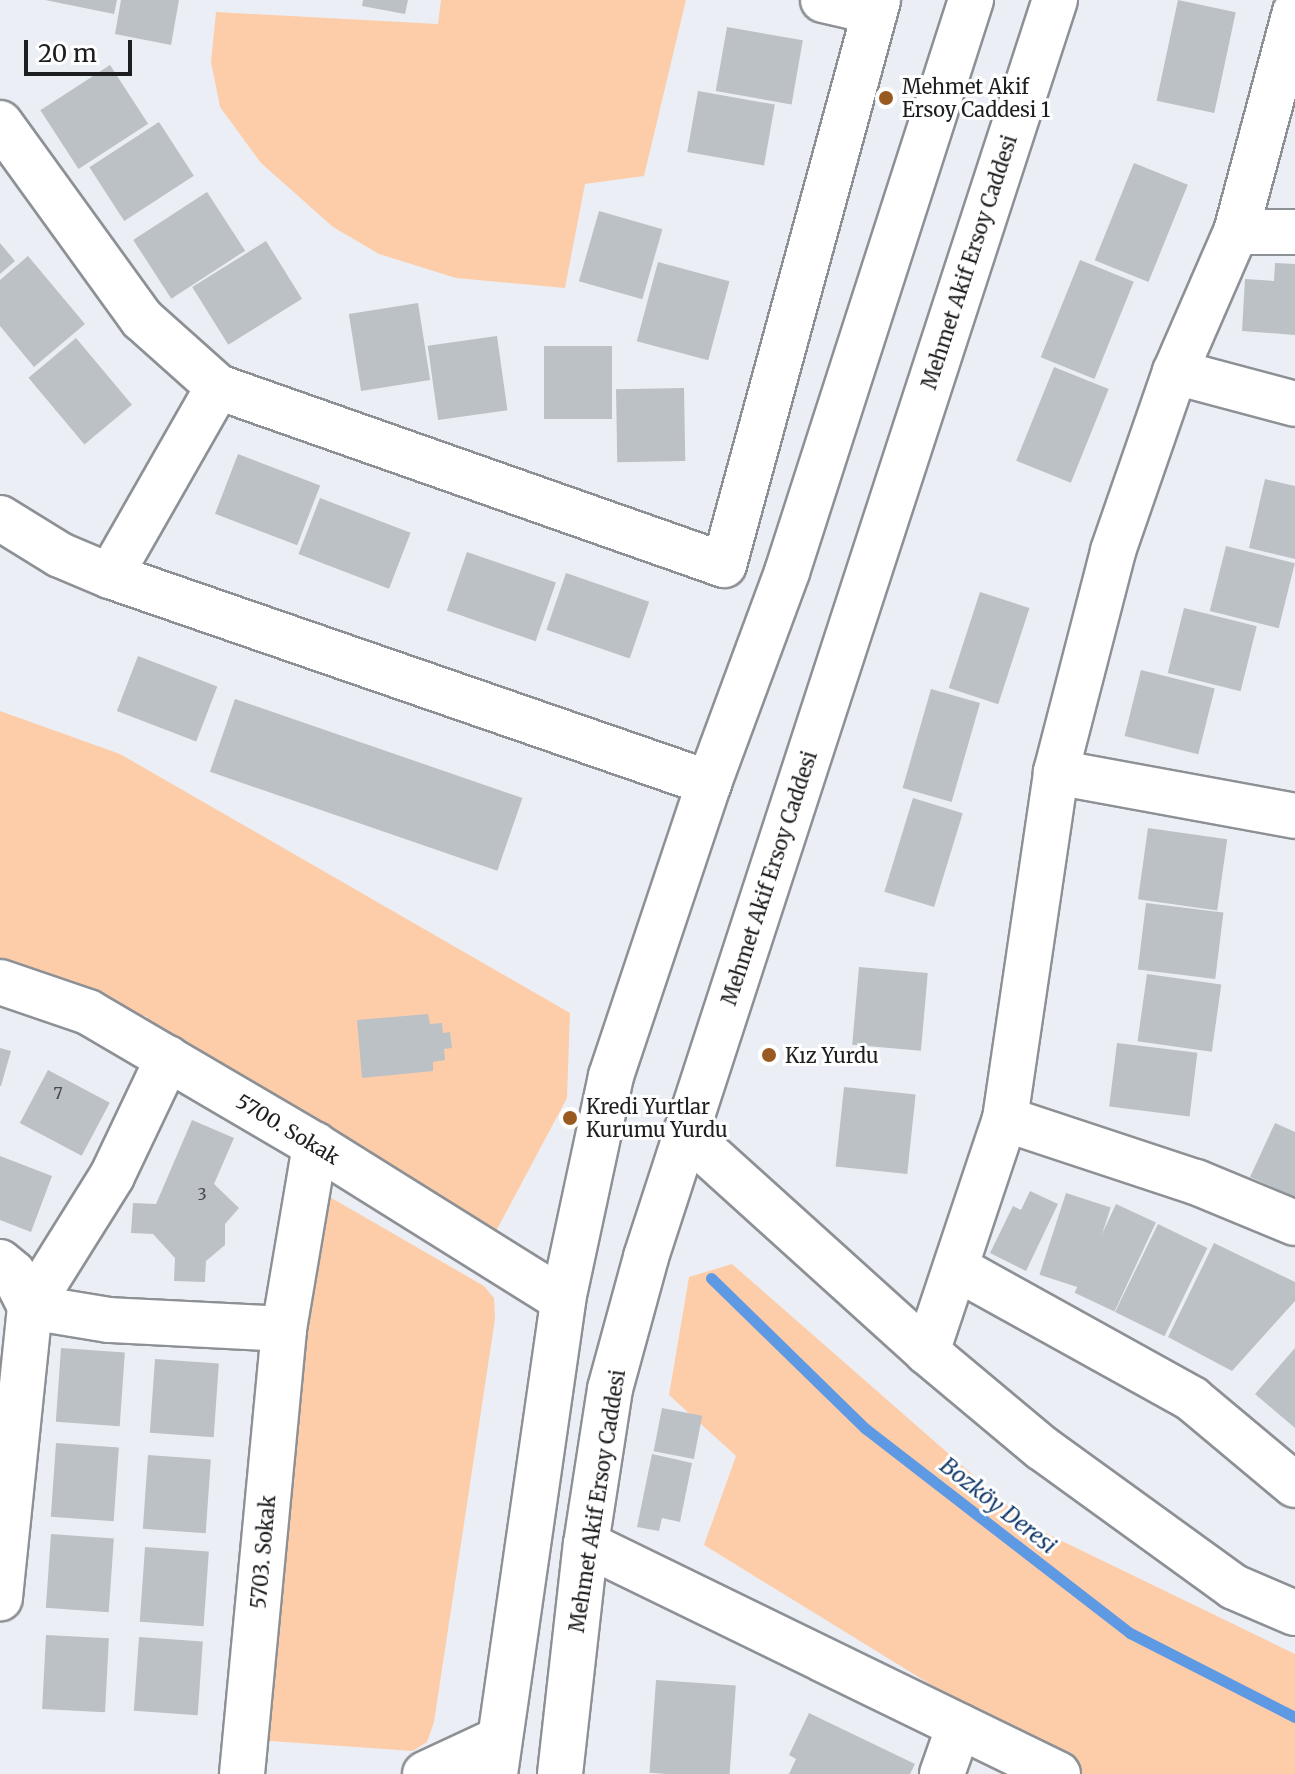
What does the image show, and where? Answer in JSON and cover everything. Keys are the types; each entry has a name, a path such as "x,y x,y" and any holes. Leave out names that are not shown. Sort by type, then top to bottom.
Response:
{"street":[{"path":"0,123 142,319 218,387 724,565 877,6 823,0"},
{"path":"425,1774 496,1757 563,1300 611,1076 709,783 792,557 971,0"},
{"name":"Mehmet Akif Ersoy Caddesi","path":"560,1774 586,1544 610,1389 685,1133 1055,0"},
{"path":"927,1352 1005,1119 1056,772 1113,551 1175,372 1236,232 1295,12"},
{"path":"1236,232 1295,232"},
{"path":"1175,372 1295,404"},
{"path":"110,576 218,387"},
{"path":"0,518 60,555 110,576 709,783"},
{"path":"1056,772 1295,816"},
{"name":"5700. Sokak","path":"0,982 88,1012 315,1145 563,1300"},
{"path":"0,1598 6,1499 30,1307 112,1176 168,1058"},
{"path":"1005,1119 1196,1182 1295,1223"},
{"path":"685,1133 927,1352 1042,1448 1234,1587 1295,1613"},
{"name":"5703. Sokak","path":"242,1774 284,1329 315,1145"},
{"path":"0,1262 13,1273 30,1307"},
{"path":"956,1268 1192,1399 1295,1485"},
{"path":"30,1307 109,1320 284,1329"},
{"path":"586,1544 1058,1774"},
{"path":"942,1774 959,1726"}],"shaded area":[{"path":"441,0 686,0 644,176 585,184 565,288 456,278 379,254 333,227 261,163 220,107 211,62 216,12 438,24"},
{"path":"0,711 120,754 570,1013 567,1098 495,1233 381,1161 163,1044 146,1016 116,1014 0,979"},
{"path":"316,1189 484,1286 494,1298 495,1319 434,1722 427,1742 413,1751 256,1740"},
{"path":"732,1264 1031,1526 1295,1654 1295,1774 1076,1774 704,1545 736,1456 669,1395 689,1277"}],"building":[{"path":"45,0 117,0 114,14"},
{"path":"121,0 179,0 171,45 115,34"},
{"path":"363,0 408,0 405,14 362,6"},
{"path":"1178,0 1236,12 1214,113 1157,101"},
{"path":"727,27 803,40 792,104 716,91"},
{"path":"110,65 148,124 79,169 40,110"},
{"path":"698,91 775,105 764,166 687,152"},
{"path":"159,122 194,176 124,221 89,167"},
{"path":"1134,163 1188,185 1148,282 1095,260"},
{"path":"207,192 245,251 171,299 133,240"},
{"path":"599,211 662,229 642,299 579,281"},
{"path":"266,241 302,299 228,345 192,287"},
{"path":"0,243 15,261 0,274"},
{"path":"28,256 85,324 34,367 0,326 0,280"},
{"path":"1080,260 1134,282 1094,379 1041,357"},
{"path":"658,262 729,281 708,360 637,341"},
{"path":"1275,263 1295,264 1295,335 1242,331 1245,279 1274,281"},
{"path":"418,303 430,380 361,391 349,314"},
{"path":"497,336 507,410 438,420 428,346"},
{"path":"76,338 132,405 84,444 29,378"},
{"path":"544,346 612,346 612,419 544,419"},
{"path":"1054,367 1109,389 1071,483 1016,461"},
{"path":"684,388 685,461 617,462 616,389"},
{"path":"238,454 320,486 297,545 215,514"},
{"path":"1265,479 1295,486 1295,559 1249,548"},
{"path":"320,498 411,533 389,589 298,554"},
{"path":"1226,546 1295,563 1279,628 1210,611"},
{"path":"467,552 556,583 536,641 447,611"},
{"path":"566,573 649,602 630,658 546,630"},
{"path":"980,592 1029,608 998,704 949,688"},
{"path":"1184,608 1257,626 1241,691 1168,673"},
{"path":"138,656 217,686 196,742 117,711"},
{"path":"1141,670 1215,688 1198,754 1125,736"},
{"path":"931,689 980,703 952,802 903,788"},
{"path":"235,699 522,798 497,871 210,772"},
{"path":"913,798 963,813 934,907 884,892"},
{"path":"1148,828 1227,839 1217,910 1138,899"},
{"path":"1146,903 1223,913 1215,979 1138,970"},
{"path":"859,967 928,973 921,1051 852,1045"},
{"path":"1147,974 1221,984 1212,1052 1138,1041"},
{"path":"428,1014 430,1024 442,1023 443,1033 450,1032 452,1048 444,1049 445,1060 433,1062 433,1071 362,1078 357,1020"},
{"path":"1117,1043 1197,1053 1190,1116 1109,1107"},
{"path":"0,1048 11,1051 1,1086 0,1086"},
{"path":"48,1070 110,1103 82,1156 20,1123"},
{"path":"844,1087 916,1095 907,1174 836,1167"},
{"path":"192,1120 234,1138 214,1184 239,1208 225,1224 225,1245 206,1261 205,1282 174,1281 175,1258 153,1234 131,1233 133,1203 156,1204"},
{"path":"1275,1123 1295,1132 1295,1197 1250,1177"},
{"path":"0,1156 52,1176 31,1232 0,1220"},
{"path":"1030,1191 1058,1204 1026,1271 990,1253 1013,1206 1021,1210"},
{"path":"1066,1193 1111,1208 1084,1289 1039,1275"},
{"path":"1116,1204 1156,1223 1114,1311 1075,1293"},
{"path":"1158,1224 1207,1248 1164,1336 1115,1312"},
{"path":"1214,1243 1295,1282 1295,1301 1232,1371 1168,1337"},
{"path":"61,1348 125,1352 120,1426 56,1422"},
{"path":"1295,1348 1295,1428 1255,1394"},
{"path":"155,1359 219,1363 214,1437 150,1433"},
{"path":"662,1408 702,1416 694,1459 654,1451"},
{"path":"56,1443 119,1447 114,1521 51,1517"},
{"path":"652,1454 692,1463 680,1522 662,1518 659,1531 637,1527"},
{"path":"148,1455 211,1459 206,1533 143,1529"},
{"path":"51,1534 114,1538 109,1612 46,1608"},
{"path":"145,1547 209,1551 204,1626 140,1622"},
{"path":"46,1635 109,1638 105,1712 42,1709"},
{"path":"139,1637 203,1641 198,1715 134,1711"},
{"path":"656,1680 736,1686 730,1774 650,1773"},
{"path":"809,1713 915,1764 910,1774 789,1774 796,1759 789,1755"}],"waterway":[{"name":"Bozköy Deresi","path":"711,1278 866,1429 1130,1633 1295,1717"}],"place":[{"name":"Mehmet Akif Ersoy Caddesi 1","path":"886,98"},
{"name":"Kız Yurdu","path":"769,1055"},
{"name":"Kredi Yurtlar Kurumu Yurdu","path":"570,1118"}]}
